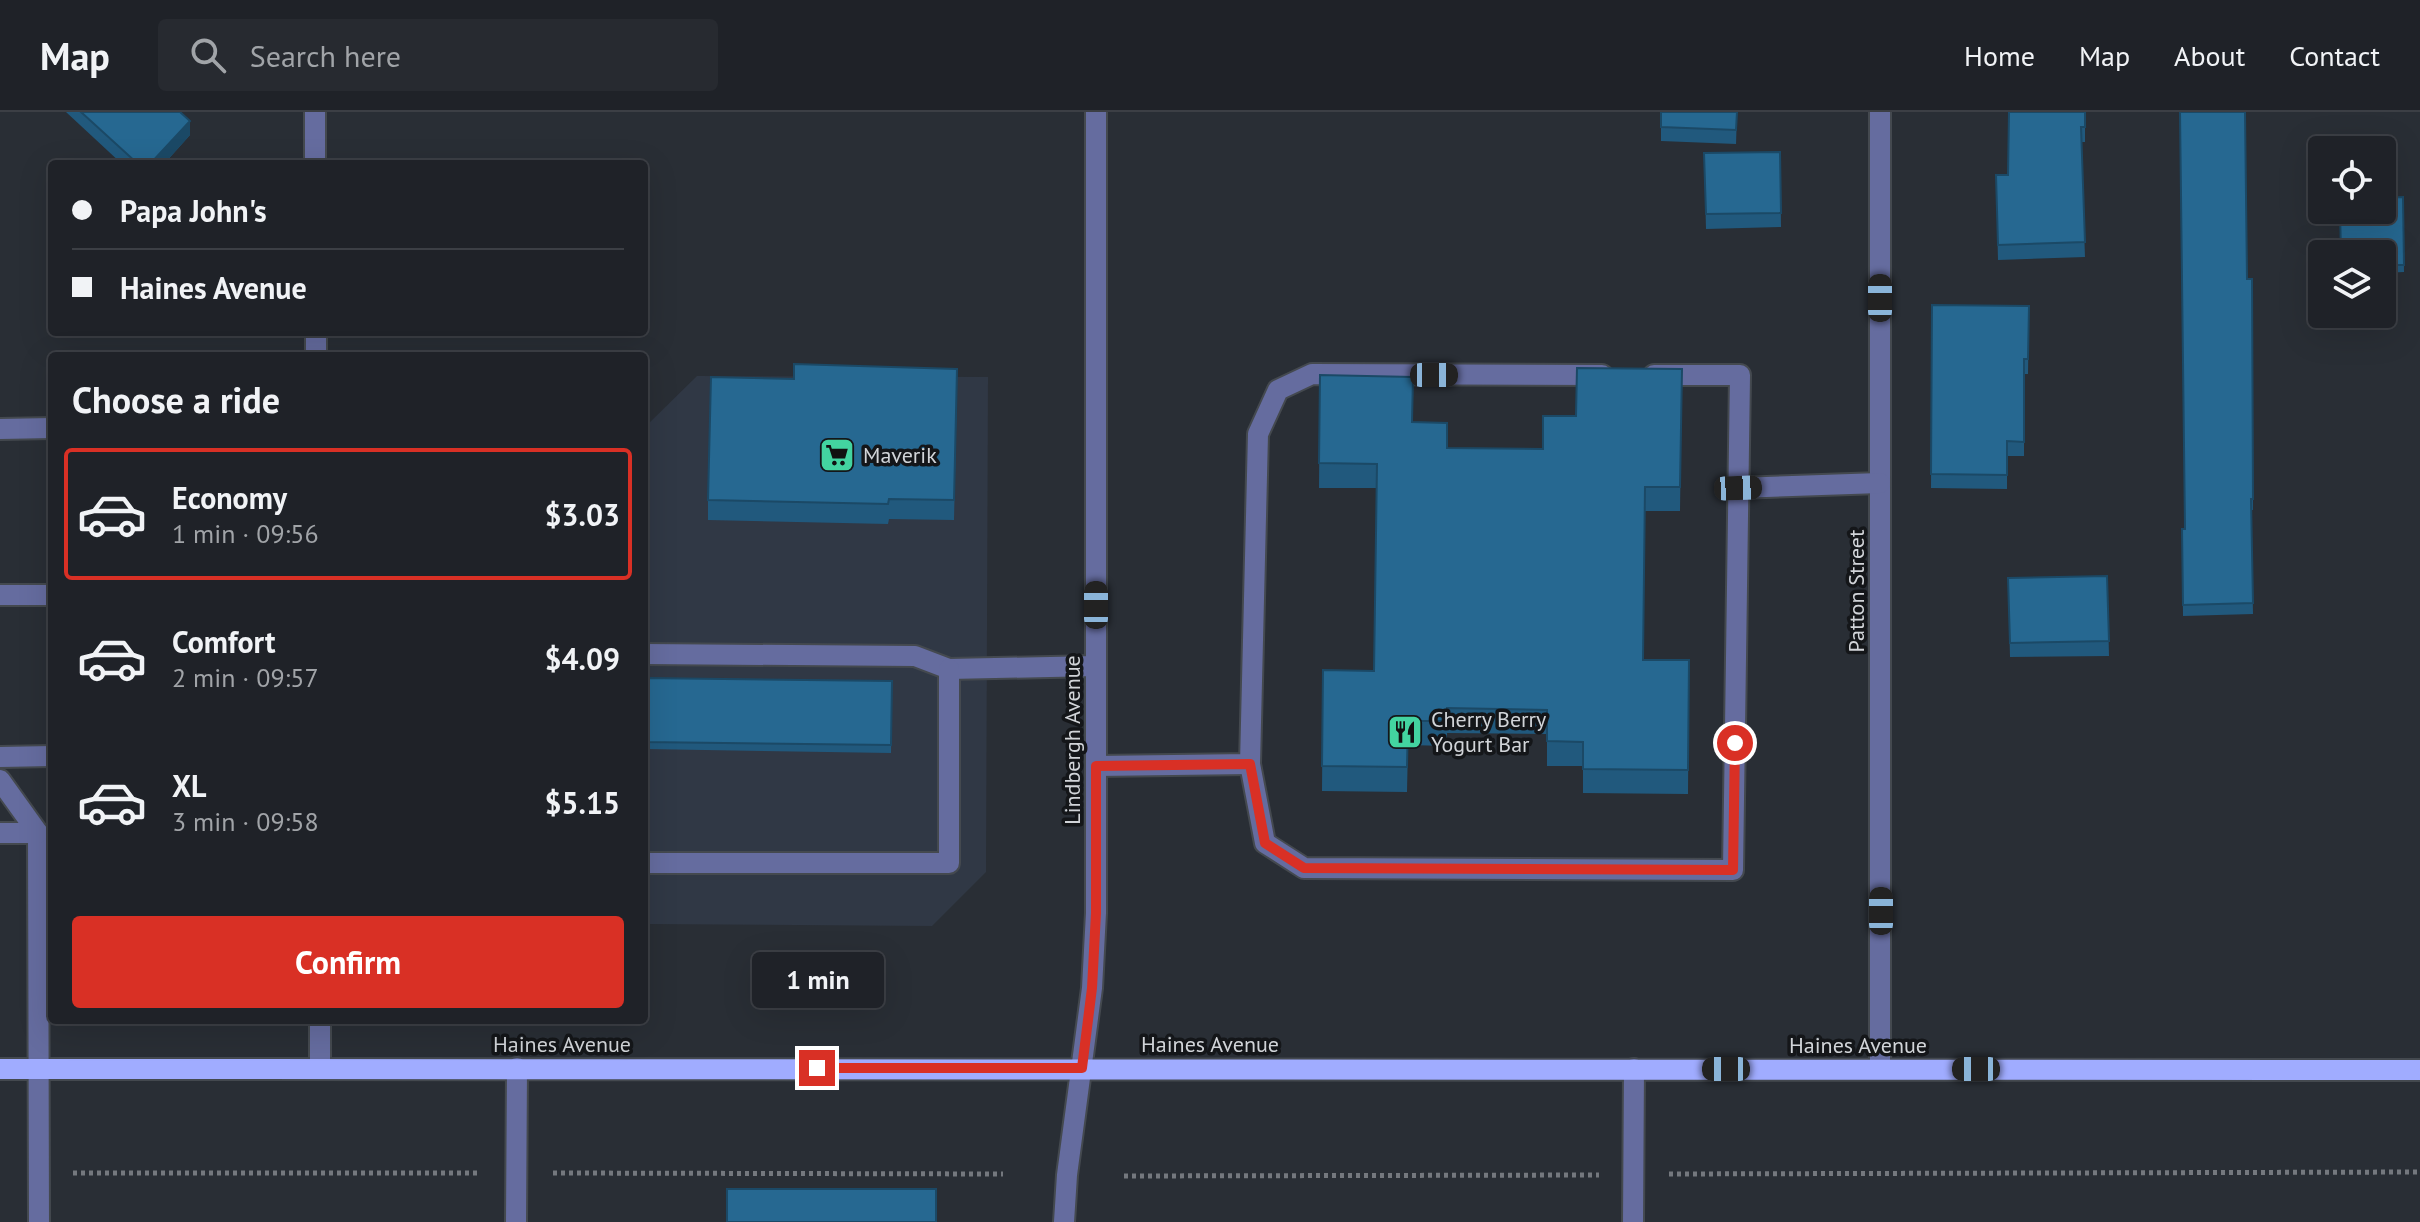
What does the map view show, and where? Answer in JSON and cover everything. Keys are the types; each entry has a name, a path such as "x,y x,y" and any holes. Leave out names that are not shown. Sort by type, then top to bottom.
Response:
{"main road":[{"name":"Haines Avenue","path":"0,1069 2420,1070"}],"street":[{"path":"315,112 315,160"},
{"name":"Lindbergh Avenue","path":"1064,1222 1067,1175 1092,988 1096,913 1096,112"},
{"name":"Patton Street","path":"1880,112 1880,1069"},
{"path":"1312,374 1740,375 1733,870 1304,868 1265,843 1250,764 1258,434 1278,390 1312,374"},
{"path":"0,429 48,428"},
{"path":"1738,488 1880,483"},
{"path":"0,595 48,595"},
{"path":"648,654 915,656 949,669 1096,666"},
{"path":"648,863 949,863 949,669"},
{"path":"0,757 48,756"},
{"path":"1096,766 1250,764"},
{"path":"0,780 38,833 45,882 39,1222"},
{"path":"0,833 38,833"},
{"path":"320,1024 320,1068"},
{"path":"516,1222 517,1068"},
{"path":"1633,1222 1634,1069"}],"path":[{"path":"1124,1176 2420,1172"}],"shaded area":[{"path":"697,376 988,377 986,872 932,926 648,924 648,424"}],"building":[{"path":"81,112 180,112 190,121 154,160 134,160"},
{"path":"1661,112 1737,112 1736,130 1661,127"},
{"path":"2009,112 2085,112 2085,127 2081,127 2085,242 1998,245 1996,175 2008,175"},
{"path":"2180,112 2245,112 2247,279 2252,279 2253,603 2183,605 2182,529 2185,529"},
{"path":"1780,152 1781,213 1706,214 1704,153"},
{"path":"2396,197 2403,197 2404,265 2396,265 2396,240 2341,240 2340,224 2396,224"},
{"path":"1932,305 2029,306 2028,359 2024,359 2024,442 2007,441 2007,475 1931,474"},
{"path":"794,364 957,369 954,500 889,499 888,504 708,500 711,377 794,379"},
{"path":"1577,368 1682,369 1680,487 1645,487 1643,660 1689,660 1688,770 1583,769 1583,742 1547,741 1547,710 1447,708 1447,721 1408,721 1407,767 1322,766 1323,670 1374,671 1377,464 1319,463 1320,375 1413,377 1412,422 1447,423 1447,448 1543,449 1543,416 1576,416"},
{"path":"2107,576 2109,641 2010,643 2008,578"},
{"path":"648,678 892,681 891,745 648,742"},
{"path":"727,1189 936,1189 936,1222 727,1222"}],"place":[{"name":"Maverik","path":"837,455"},
{"name":"Cherry Berry Yogurt Bar","path":"1405,732"}],"route":[{"path":"817,1068 1082,1068 1092,988 1096,913 1096,766 1250,764 1265,843 1304,868 1733,870 1735,743"}]}
